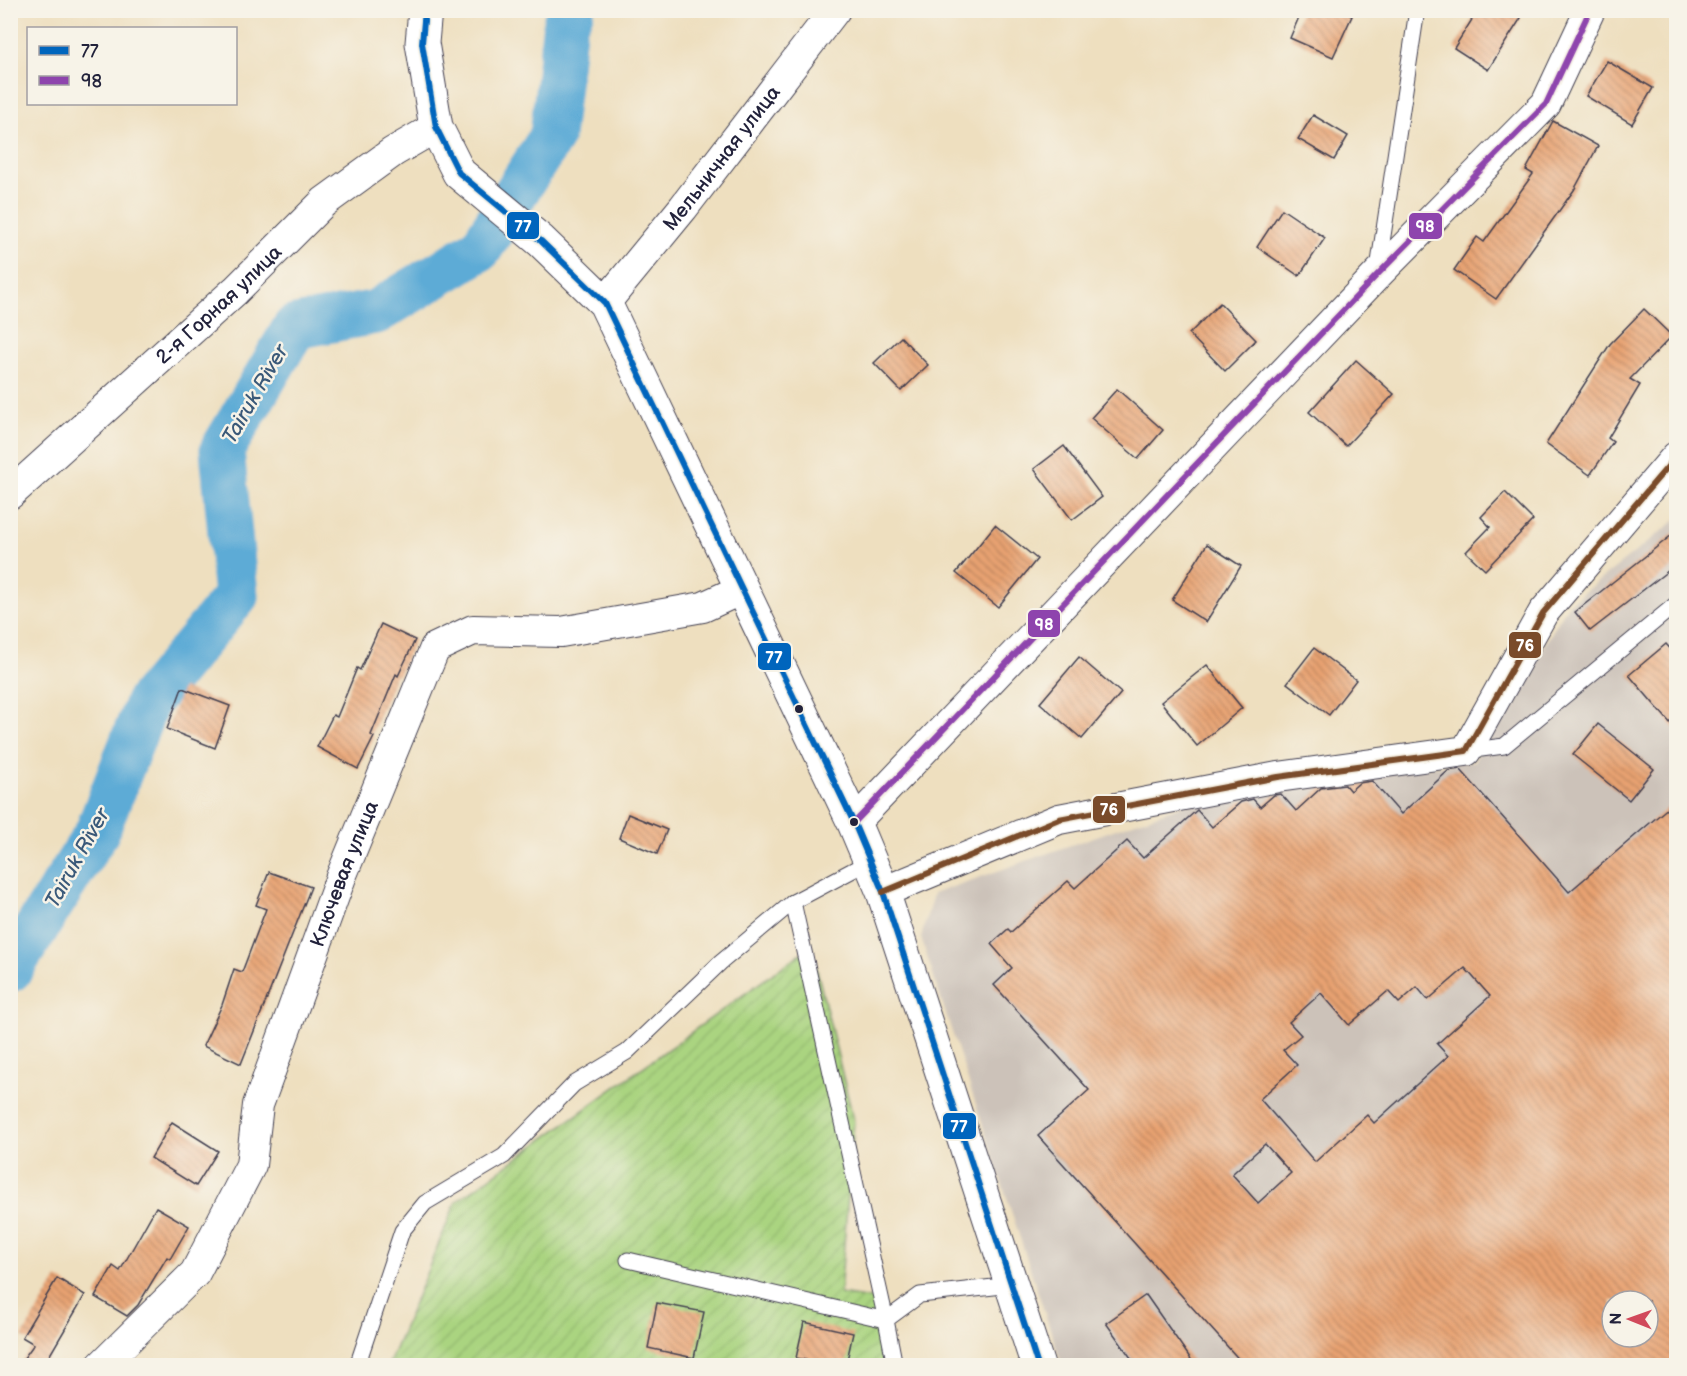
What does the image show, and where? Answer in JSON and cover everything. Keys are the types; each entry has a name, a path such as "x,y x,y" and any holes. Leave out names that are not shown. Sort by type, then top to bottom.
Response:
{"street":[{"path":"425,10 422,43 436,127 459,173 541,241 605,303 854,823 883,891 1038,1365"},
{"name":"Мельничная улица","path":"605,303 683,208 835,10"},
{"path":"854,823 1377,275 1546,104 1590,10"},
{"name":"2-я Горная улица","path":"17,483 236,290 324,202 393,152 436,127"},
{"path":"883,891 1059,819 1278,777 1466,751 1543,614 1677,457"},
{"name":"Ключевая улица","path":"101,1365 195,1273 251,1165 258,1105 341,877 435,648 473,630 561,632 704,607 742,589"}],"lane":[{"path":"1377,275 1417,10"},
{"path":"1466,751 1503,746 1677,604"},
{"path":"357,1365 402,1231 425,1203 504,1155 574,1084 627,1052 720,963 793,902 870,861"},
{"path":"793,902 895,1365"},
{"path":"628,1260 886,1320 920,1295 1012,1285"}],"shaded area":[{"path":"1676,520 1676,1365 1062,1365 921,938 933,894 1204,798 1474,761 1569,604"}],"green space":[{"path":"811,946 854,1122 840,1294 883,1301 893,1365 388,1366 456,1202"}],"building":[{"path":"1302,10 1340,10 1352,16 1333,57 1290,38"},
{"path":"1478,10 1510,10 1521,18 1488,70 1454,48"},
{"path":"1607,61 1653,88 1632,124 1586,96"},
{"path":"1313,115 1348,136 1334,160 1298,139"},
{"path":"1553,121 1598,146 1574,190 1496,299 1454,270 1477,237 1484,242 1533,174 1526,170"},
{"path":"1282,209 1325,238 1299,276 1257,247"},
{"path":"1220,303 1256,340 1225,371 1189,334"},
{"path":"1644,309 1672,336 1630,379 1640,385 1608,438 1613,442 1590,475 1546,444 1610,344"},
{"path":"901,337 928,365 901,391 874,363"},
{"path":"1356,360 1394,394 1346,446 1309,412"},
{"path":"1117,389 1163,430 1138,459 1091,418"},
{"path":"1064,446 1102,497 1072,520 1034,469"},
{"path":"1505,492 1533,520 1485,570 1466,552 1490,527 1481,517"},
{"path":"995,525 1037,559 998,607 956,573"},
{"path":"1677,531 1677,564 1590,631 1575,612"},
{"path":"1207,544 1241,566 1206,622 1172,600"},
{"path":"381,624 415,640 398,676 396,674 371,735 374,737 358,769 317,747 333,715 337,717 357,668 360,670"},
{"path":"1666,644 1677,656 1677,731 1629,675"},
{"path":"1314,648 1356,680 1329,715 1287,683"},
{"path":"1079,657 1121,693 1082,739 1040,703"},
{"path":"1207,665 1242,708 1197,746 1161,702"},
{"path":"182,688 230,706 215,748 167,729"},
{"path":"1598,724 1654,769 1629,800 1573,755"},
{"path":"1460,769 1569,892 1677,800 1677,1365 1244,1365 1038,1136 1089,1090 994,985 1012,968 991,944 1008,929 1011,932 1068,881 1075,888 1127,841 1143,858 1197,810 1212,827 1241,802 1253,799 1260,807 1274,795 1281,794 1296,811 1321,788 1345,785 1350,791 1359,783 1372,781 1401,814 1448,771","holes":["1465,968 1490,996 1437,1044 1448,1056 1374,1123 1367,1115 1315,1162 1260,1099 1297,1065 1283,1050 1301,1035 1289,1022 1321,993 1349,1025 1388,991 1399,1003 1417,987 1428,1000","1265,1144 1291,1173 1258,1203 1232,1174"]},
{"path":"628,814 667,830 657,854 619,838"},
{"path":"269,872 311,887 241,1064 203,1046 222,1005 234,969 242,972 266,909 256,905"},
{"path":"172,1122 218,1151 196,1186 151,1158"},
{"path":"156,1207 189,1226 170,1259 167,1257 138,1305 127,1316 95,1297 113,1266 120,1271"},
{"path":"57,1278 85,1295 44,1365 19,1365 34,1344 22,1337"},
{"path":"1146,1295 1195,1365 1136,1365 1106,1323"},
{"path":"657,1303 704,1312 694,1358 648,1348"},
{"path":"804,1322 853,1333 846,1365 829,1365 796,1358"}],"waterway":[{"name":"Tairuk River","path":"10,970 97,832 147,703 236,596 222,450 295,327 376,312 480,249 552,136 565,23 572,10"}],"transit line":[{"name":"77","path":"425,10 422,43 436,127 459,173 541,241 605,303 854,823 883,892 1038,1366"},
{"name":"98","path":"854,823 1377,275 1546,104 1590,10"},
{"name":"76","path":"883,892 1059,819 1278,777 1466,751 1543,613 1676,457"}]}
